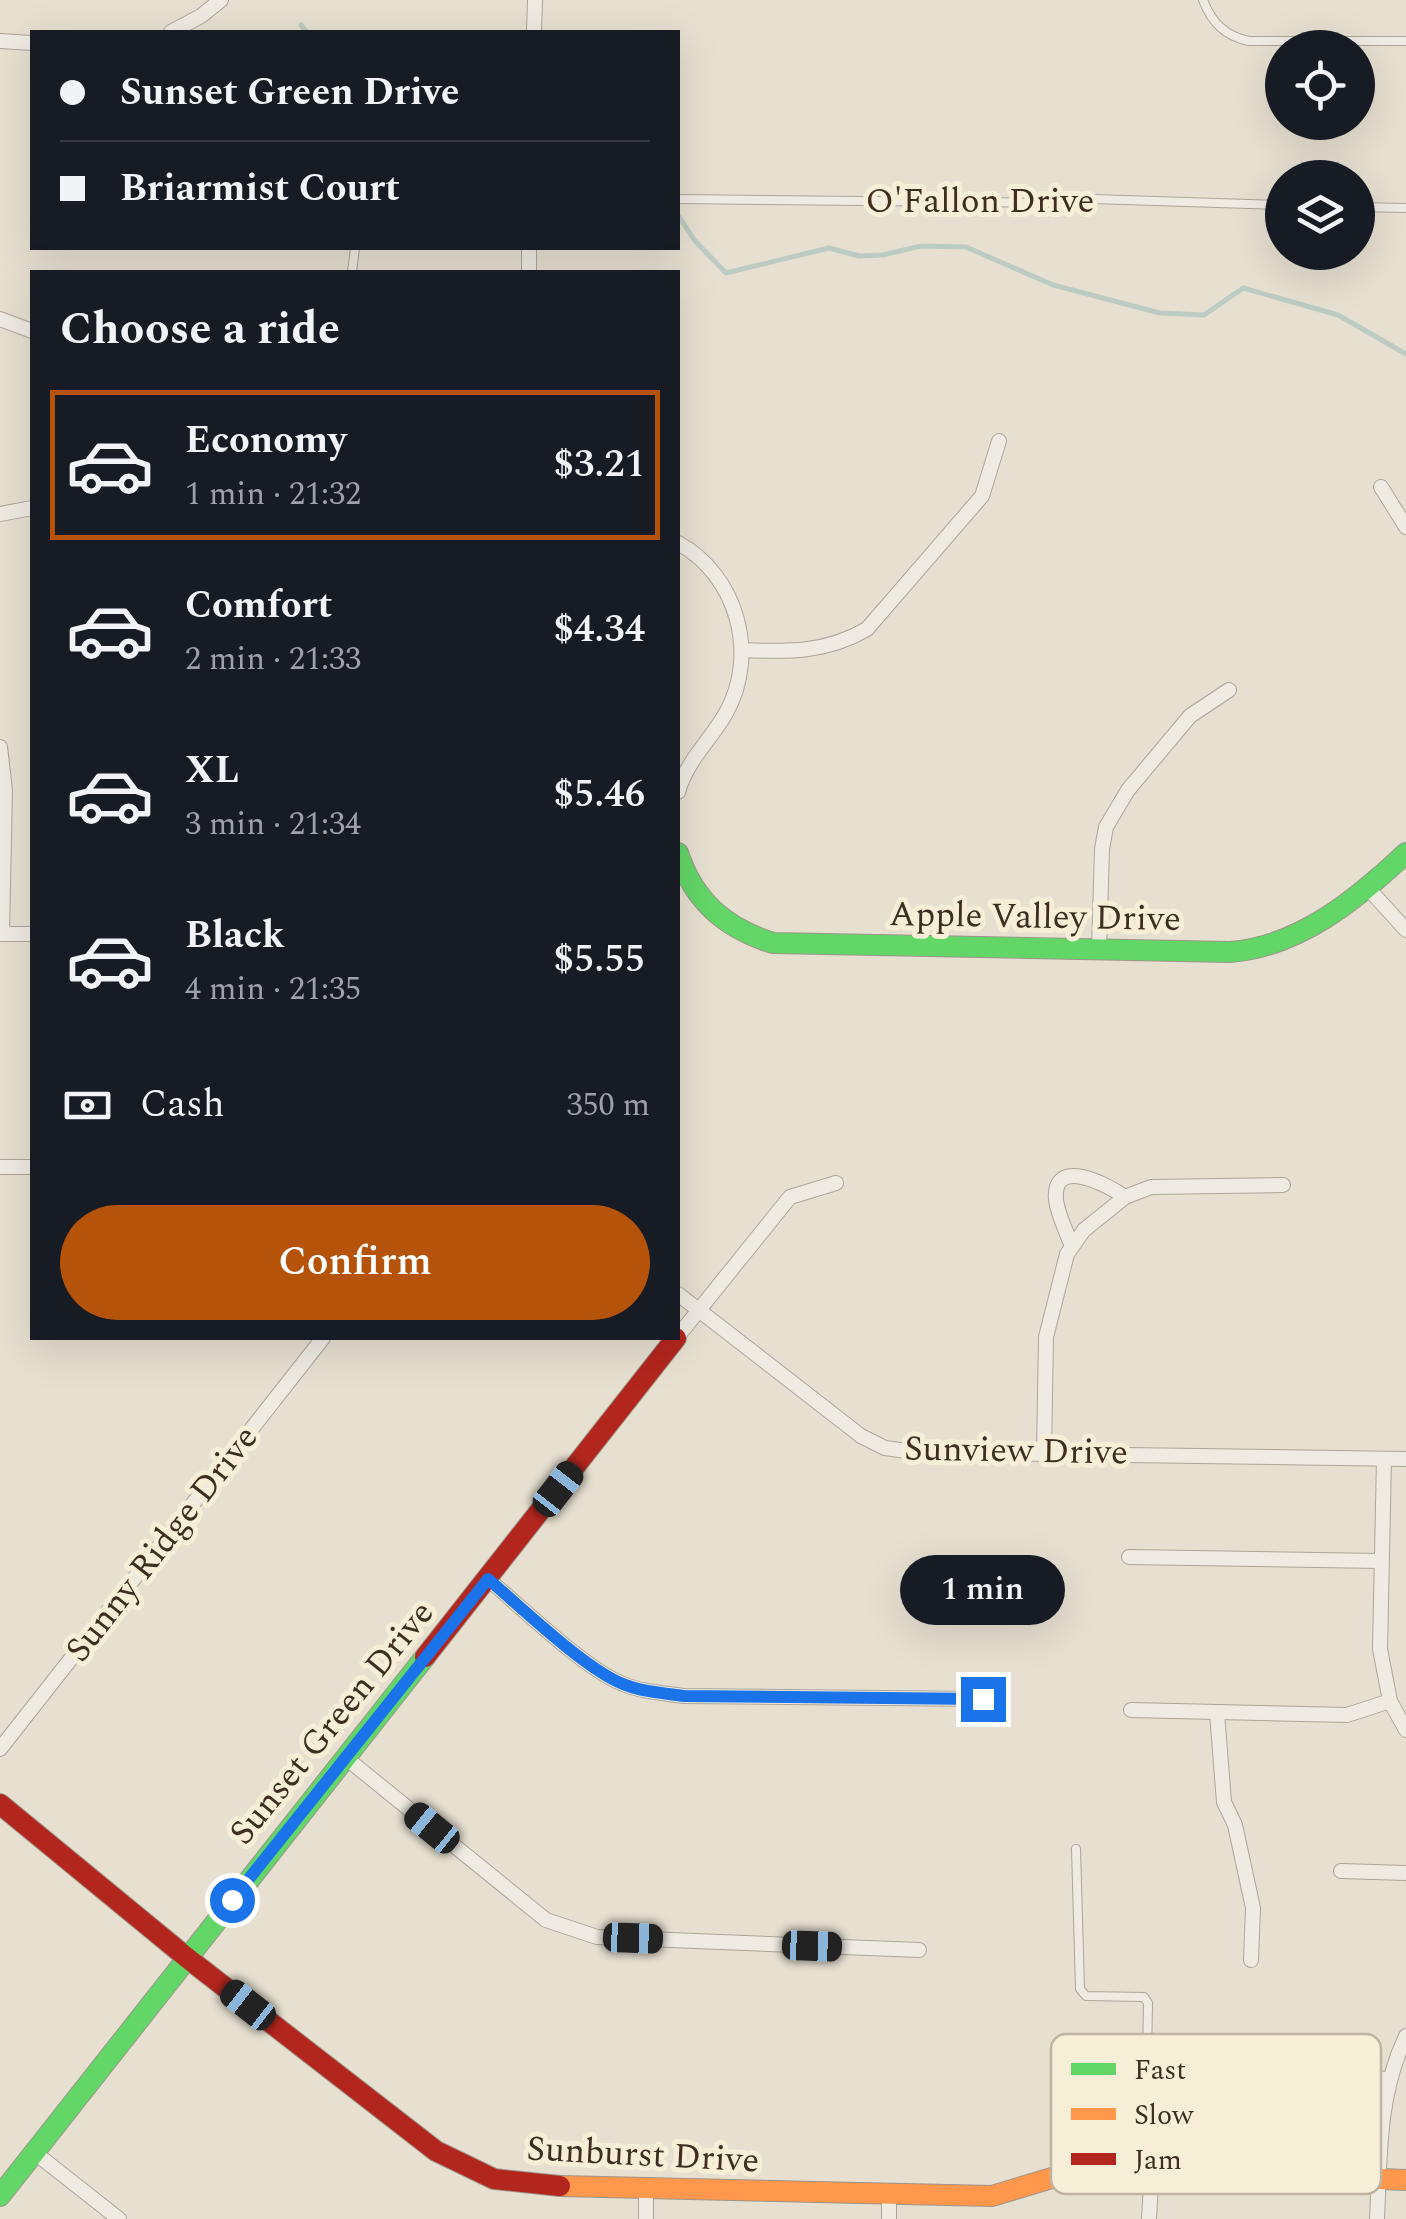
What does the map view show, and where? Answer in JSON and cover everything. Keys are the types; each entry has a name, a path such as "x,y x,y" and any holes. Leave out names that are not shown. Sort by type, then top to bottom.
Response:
{"street":[{"path":"174,30 221,0"},
{"path":"534,0 534,30"},
{"path":"0,41 30,43"},
{"path":"0,318 30,329"},
{"path":"742,650 822,649 867,629 982,496 998,441"},
{"path":"1382,487 1406,527"},
{"path":"0,514 30,508"},
{"path":"680,545 701,559 726,592 736,612 742,650 728,709 687,766 680,786"},
{"path":"1099,950 1106,827 1128,790 1190,716 1229,690"},
{"path":"0,747 4,790 1,934 30,934"},
{"name":"Apple Valley Drive","path":"680,859 705,906 747,936 772,943 1230,952 1271,946 1367,887 1406,853"},
{"path":"1367,887 1406,930"},
{"path":"0,1167 30,1167"},
{"path":"1072,1248 1056,1206 1056,1190 1063,1179 1071,1175 1088,1177 1126,1196"},
{"name":"Sunset Green Drive","path":"680,1333 790,1197 836,1183"},
{"path":"1044,1452 1046,1338 1057,1286 1084,1230 1126,1196 1152,1187 1283,1185"},
{"name":"Sunview Drive","path":"680,1296 838,1422 884,1448 914,1452 1406,1459"},
{"name":"Sunny Ridge Drive","path":"0,1750 320,1340"},
{"name":"Sunset Green Drive","path":"0,2196 675,1340"},
{"path":"1384,1459 1380,1649 1390,1701 1406,1730"},
{"path":"1129,1557 1382,1560"},
{"path":"488,1579 594,1667 619,1683 646,1692 684,1696 983,1699"},
{"path":"1131,1710 1347,1715 1390,1701"},
{"path":"1217,1713 1224,1802 1235,1826 1253,1908 1251,1960"},
{"path":"346,1758 546,1920 597,1937 918,1950"},
{"name":"Sunburst Drive","path":"0,1804 186,1956 436,2151 494,2179 539,2186 646,2190 992,2196 1051,2178"},
{"path":"1341,1871 1406,1874"},
{"path":"1381,2124 1388,2080 1406,2037"},
{"path":"1381,2078 1388,2080"},
{"path":"34,2152 120,2219"},
{"name":"Sunburst Drive","path":"1381,2178 1406,2180"},
{"path":"646,2190 646,2219"},
{"path":"1150,2194 1150,2219"},
{"path":"1378,2219 1379,2194"},
{"path":"889,2219 890,2196"}],"lane":[{"path":"1204,0 1221,30 1250,42 1406,41"},
{"name":"O'Fallon Drive","path":"680,200 1057,204 1093,199 1265,204"},
{"path":"1375,207 1406,208"},
{"path":"1076,1849 1080,1989 1086,1996 1144,1997 1148,2003 1148,2034"}],"waterway":[{"path":"301,25 305,30"},
{"path":"680,218 695,241 726,273 829,248 859,256 921,246 966,247 1053,285 1160,313 1204,315 1243,288 1338,315 1406,354"}],"traffic: fast":[{"path":"680,858 702,899 726,921 773,943 1230,952 1280,941 1303,931 1347,903 1406,853"},
{"path":"0,2196 425,1657"}],"traffic: slow":[{"path":"560,2186 992,2196 1051,2178"},
{"path":"1381,2179 1406,2180"}],"traffic: jam":[{"path":"425,1657 674,1340"},
{"path":"0,1804 186,1957 436,2151 494,2179 560,2186"}],"route":[{"path":"232,1900 488,1579 594,1667 619,1683 646,1692 684,1696 983,1699"}]}
